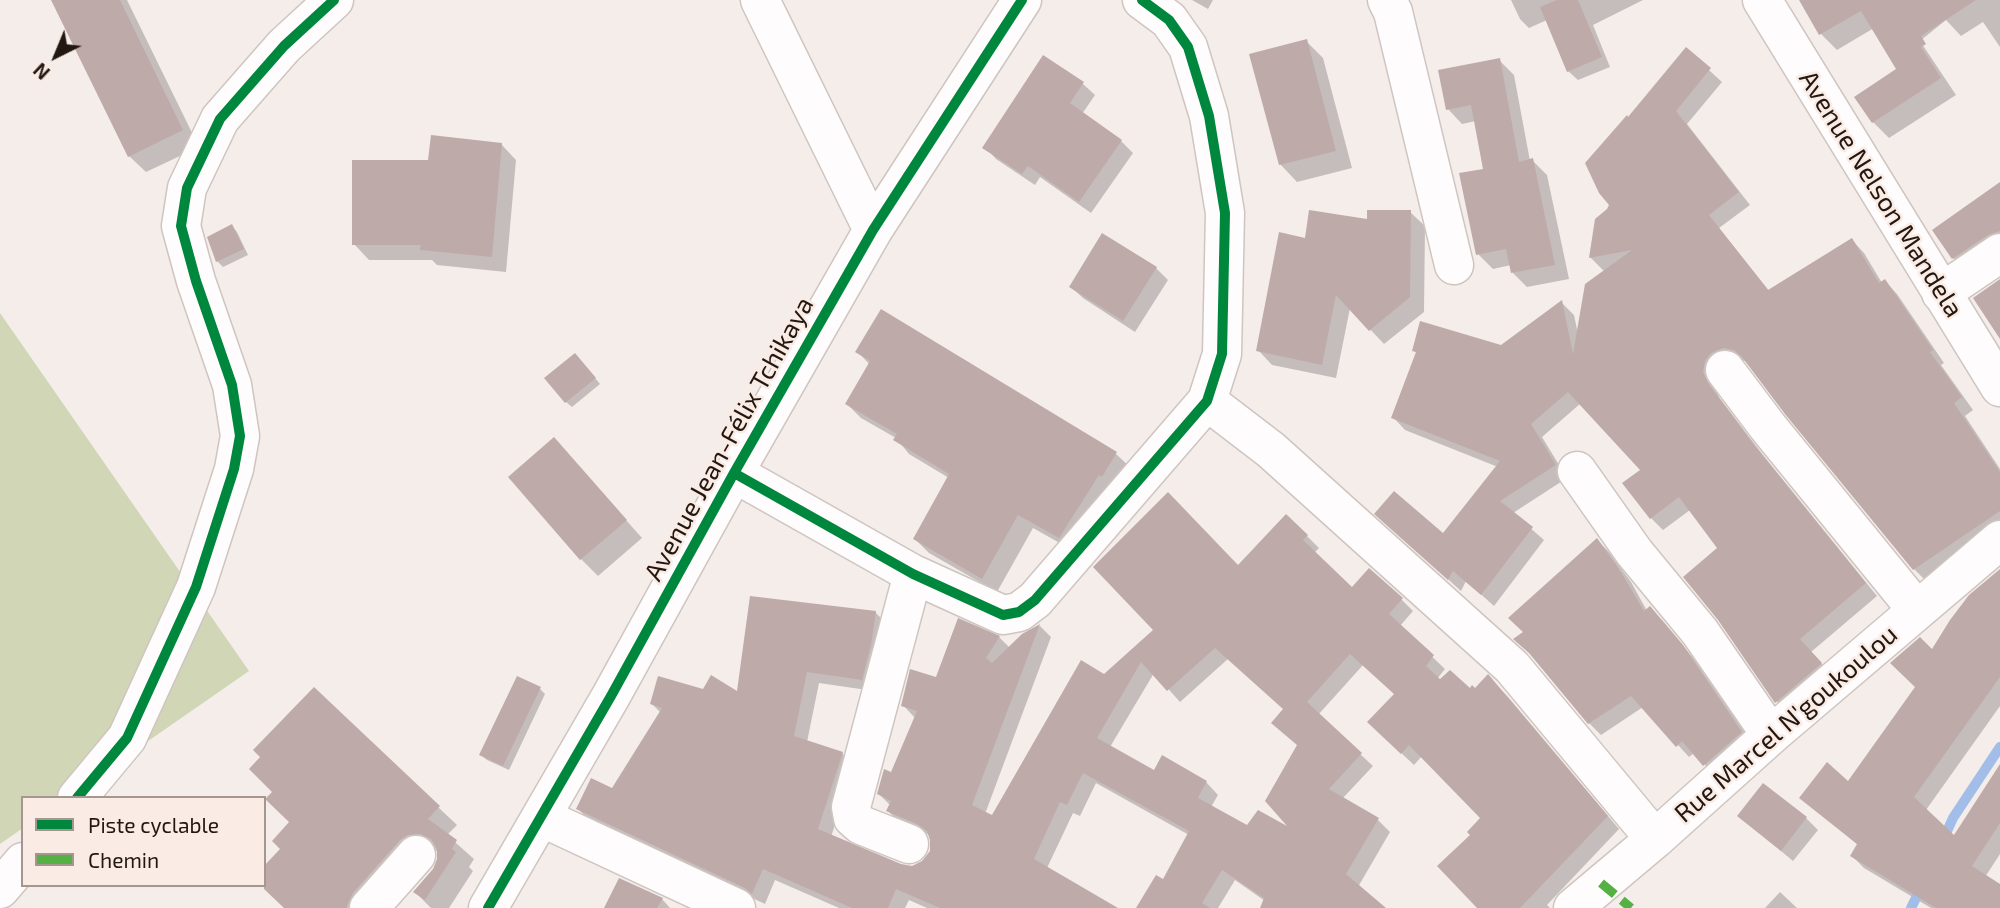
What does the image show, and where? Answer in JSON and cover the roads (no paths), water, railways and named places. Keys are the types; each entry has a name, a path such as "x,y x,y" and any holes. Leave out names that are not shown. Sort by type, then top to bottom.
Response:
{"street":[{"path":"79,796 127,738 196,587 234,469 240,436 232,385 196,281 181,226 187,188 220,119 284,46 334,0"},
{"path":"760,0 873,230"},
{"name":"Avenue Jean-Félix Tchikaya","path":"488,908 611,696 873,230 1023,0"},
{"path":"734,474 913,574 1003,615 1019,612 1035,600 1208,401 1222,354 1225,213 1212,128 1188,47 1169,20 1142,0"},
{"path":"1387,0 1393,12 1454,265"},
{"name":"Avenue Nelson Mandela","path":"1762,0 2000,387"},
{"path":"1941,293 2000,253"},
{"path":"1725,370 1917,610"},
{"path":"1208,401 1271,450 1512,667 1655,839"},
{"path":"1577,471 1634,552 1700,632 1771,735"},
{"name":"Rue Marcel N'goukoulou","path":"1573,908 2000,540"},
{"path":"909,844 861,825 853,818 851,807 913,574"},
{"path":"541,817 736,908"},
{"path":"369,908 416,855"},
{"path":"0,889 21,864"}],"waterway":[{"path":"1943,840 1953,818 2000,747"},
{"path":"1911,908 1922,886"}]}
